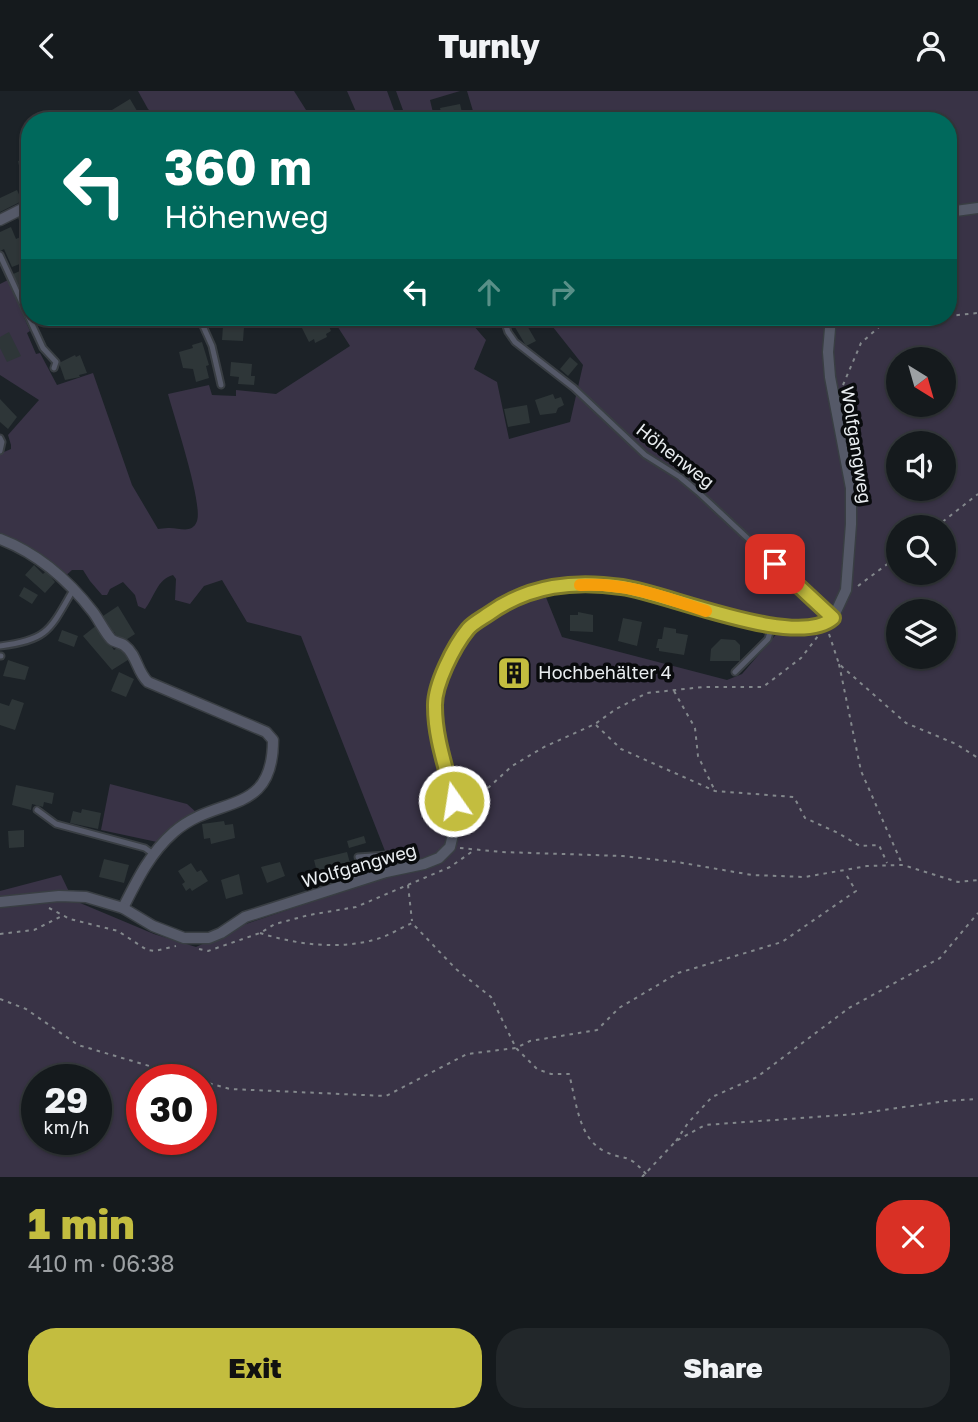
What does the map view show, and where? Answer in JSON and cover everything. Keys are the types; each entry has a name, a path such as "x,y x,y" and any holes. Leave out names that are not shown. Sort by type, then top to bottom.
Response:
{"street":[{"path":"957,211 978,208"},
{"path":"0,220 21,210"},
{"name":"Wolfgangweg","path":"830,326 828,352 851,488 846,590 833,618"},
{"path":"0,539 36,558 73,590 113,641 125,645 148,682 266,732 273,740 268,774 257,792 176,830 153,854 123,908"},
{"path":"450,847 455,826 454,801 439,741 434,704 451,656 469,628 504,603 530,591 548,587 612,585 650,592 715,614 772,625 822,625 833,618"},
{"name":"Wolfgangweg","path":"0,902 75,896 123,908 167,933 184,938 209,938 245,916 439,858 450,847"}],"lane":[{"path":"0,255 21,300"},
{"path":"33,326 43,348 54,357 54,368"},
{"path":"203,326 212,346 221,385"},
{"name":"Höhenweg","path":"506,326 515,342 574,387 645,455 698,492 833,618"},
{"path":"0,438 0,451"},
{"path":"0,646 21,644 44,634 52,627 73,590"},
{"path":"734,672 768,639 772,625"},
{"path":"37,810 56,824 145,848 153,854"},
{"path":"358,857 401,854 412,867"}],"path":[{"path":"957,315 978,313"},
{"path":"837,409 840,393 861,343 879,327 885,326"},
{"path":"951,515 978,493"},
{"path":"843,597 886,565"},
{"path":"461,829 488,788 512,766 544,747 595,724 646,693 703,687 763,687 802,658 822,625 831,637 839,664 861,771 903,865"},
{"path":"839,664 906,723 956,744 978,758"},
{"path":"674,691 695,728 698,756 715,791"},
{"path":"595,724 621,749 715,791 794,797 805,818 860,846 879,845 887,864"},
{"path":"450,847 502,852 623,856 752,875 805,877 887,864 903,865 958,882 978,880"},
{"path":"217,1085 230,1089 386,1096 467,1054 516,1048 530,1041 597,1030 619,1008 678,972 782,942 856,891 844,871"},
{"path":"408,884 412,922 456,969 491,996 516,1048 537,1069 551,1074 569,1074 585,1134 603,1151 633,1159 646,1174"},
{"path":"642,1177 712,1097 757,1077 849,1008 940,958 978,913"},
{"path":"0,935 34,930 64,916"},
{"path":"260,933 289,942 345,945 382,937 412,922"},
{"path":"0,999 26,1009 78,1045 143,1064"},
{"path":"676,1141 705,1125 856,1114 978,1099"}],"shaded area":[{"path":"138,91 294,91 307,112 151,112"},
{"path":"347,91 387,91 395,112 356,112"},
{"path":"396,91 460,91 430,100 433,112 404,112"},
{"path":"467,91 978,91 978,1177 0,1177 0,891 61,875 73,900 154,934 196,947 246,924 394,874 301,636 247,622 222,580 204,586 190,604 175,600 176,579 173,575 163,580 145,609 138,606 135,595 123,582 110,589 107,595 102,595 83,570 72,570 62,579 0,539 0,449 4,452 11,449 8,435 39,400 0,375 0,284 8,280 21,310 21,326 28,326 30,331 27,333 36,354 40,353 57,385 93,373 132,485 158,529 192,528 197,521 198,511 192,479 168,394 209,385 212,395 236,396 236,390 276,394 350,346 337,326 474,326 486,340 474,369 497,382 509,439 570,422 583,365 552,326 957,326 957,112 473,112","holes":["541,585 658,591 700,607 765,621 821,623 816,631 780,630 742,674 727,680 562,637"]},
{"path":"110,784 187,804 197,813 157,842 101,830"}],"building":[{"path":"130,99 138,112 109,112"},
{"path":"460,104 462,112 441,112 440,108"},
{"path":"17,190 21,202 0,212 0,198"},
{"path":"11,227 16,239 21,237 21,264 12,267 4,249 0,251 0,232"},
{"path":"21,270 21,290 18,291 11,275"},
{"path":"223,326 244,327 243,341 222,340"},
{"path":"329,326 331,331 326,334 327,337 315,343 314,339 309,342 302,328"},
{"path":"514,326 527,326 536,341 526,346"},
{"path":"9,332 21,356 7,362 0,348 0,337"},
{"path":"202,342 209,365 206,366 209,378 196,382 193,369 183,368 179,352"},
{"path":"80,355 87,373 65,380 59,363"},
{"path":"570,357 578,364 568,376 560,369"},
{"path":"231,362 252,364 251,376 255,376 254,385 238,384 239,377 230,376"},
{"path":"553,394 555,399 561,397 564,405 558,408 556,413 540,415 535,400"},
{"path":"0,399 17,417 8,429 0,422"},
{"path":"527,405 530,423 508,427 504,409"},
{"path":"34,565 43,574 46,571 55,582 45,593 25,575"},
{"path":"24,587 38,595 32,604 19,596"},
{"path":"118,606 135,634 121,643 114,632 110,634 100,618"},
{"path":"578,612 593,615 593,632 570,631 570,615 578,615"},
{"path":"623,618 642,622 637,646 618,641"},
{"path":"97,625 114,650 122,645 131,658 112,670 83,636"},
{"path":"664,627 688,635 684,655 659,651 659,648 656,648 658,639 662,639"},
{"path":"62,630 78,636 74,647 58,641"},
{"path":"721,639 735,640 740,645 740,661 710,661 711,649"},
{"path":"8,660 29,667 25,680 3,676"},
{"path":"119,672 134,679 126,697 111,691"},
{"path":"12,699 24,703 15,730 0,725 0,703 9,706"},
{"path":"16,785 54,793 52,804 44,802 43,807 32,804 31,810 12,805"},
{"path":"82,809 101,813 98,829 70,823 73,811 81,813"},
{"path":"224,821 225,825 233,824 235,838 211,844 210,838 204,839 202,824"},
{"path":"24,830 24,847 9,848 8,831"},
{"path":"364,836 366,843 349,848 347,841"},
{"path":"347,852 351,867 318,876 314,860"},
{"path":"104,859 129,865 124,883 99,877"},
{"path":"280,862 285,876 267,883 261,867"},
{"path":"191,863 197,872 201,870 208,881 192,891 190,888 186,891 182,884 185,882 178,871"},
{"path":"239,874 243,894 226,899 221,880"}],"slow traffic":[{"path":"580,585 612,585 636,589 706,611"}],"place":[{"name":"Hochbehälter 4","path":"514,673"}],"route":[{"path":"454,801 439,741 434,704 451,656 469,628 504,603 530,591 548,587 591,585 612,585 650,592 715,614 772,625 822,625 833,618 775,564"}]}
